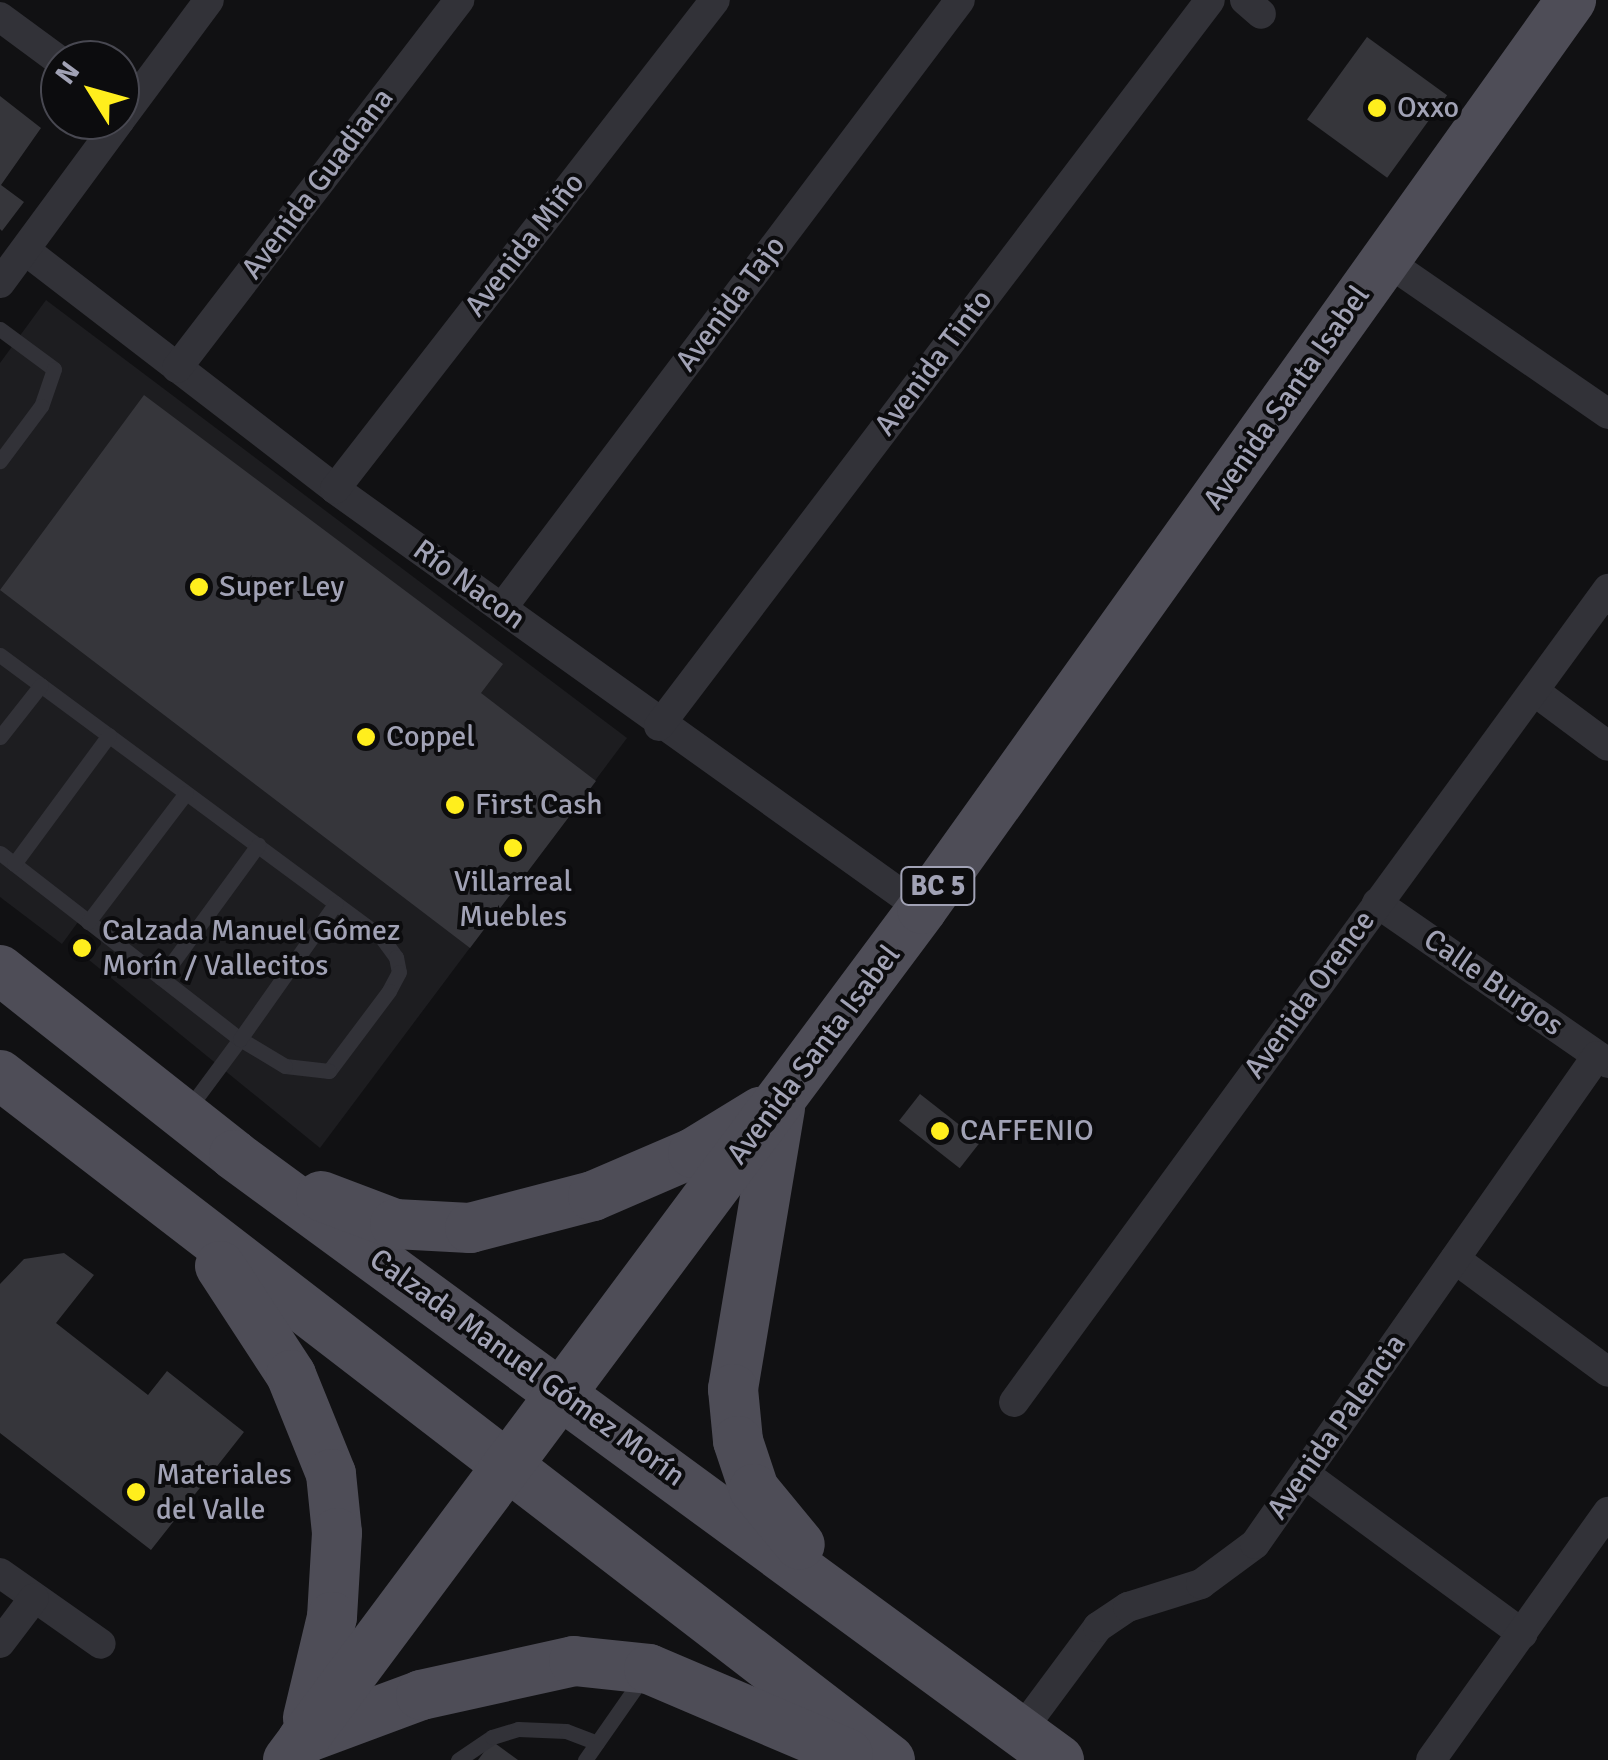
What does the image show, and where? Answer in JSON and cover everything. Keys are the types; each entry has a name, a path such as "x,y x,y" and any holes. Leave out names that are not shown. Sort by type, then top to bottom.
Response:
{"main road":[{"name":"Avenida Santa Isabel","path":"303,1749 922,908 1571,0"},
{"name":"Calzada Manuel Gómez Morín","path":"10,994 184,1115 1039,1746"},
{"path":"0,1075 506,1469 890,1760"},
{"path":"234,1155 360,1215 470,1228 544,1213 627,1182 693,1153 782,1098"},
{"path":"782,1098 733,1389 738,1441 754,1490 873,1623"},
{"path":"173,1207 257,1316 291,1375 331,1474 337,1533 332,1617 303,1749"},
{"path":"303,1749 495,1675 574,1661 649,1670 860,1760"}],"street":[{"path":"140,90 209,0"},
{"name":"Avenida Guadiana","path":"178,368 459,0"},
{"name":"Avenida Miño","path":"335,490 715,0"},
{"name":"Avenida Tajo","path":"502,608 960,0"},
{"name":"Avenida Tinto","path":"659,726 1210,0"},
{"path":"0,17 40,46"},
{"path":"0,283 103,140"},
{"name":"Río Nacon","path":"25,250 335,490 659,726 922,908"},
{"path":"1385,260 1608,414"},
{"name":"Avenida Orence","path":"1014,1402 1608,589"},
{"path":"1534,691 1608,746"},
{"name":"Calle Burgos","path":"1377,903 1603,1060"},
{"name":"Avenida Palencia","path":"1039,1746 1098,1627 1128,1607 1201,1584 1255,1544 1456,1259 1603,1060"},
{"path":"1456,1259 1608,1372"},
{"path":"1305,1474 1523,1634"},
{"path":"1431,1760 1608,1512"},
{"path":"0,1573 100,1644"},
{"path":"0,1643 34,1598"}],"lane":[{"path":"0,329 54,369 41,406 0,461"},
{"path":"0,654 382,938 396,957 398,972 389,991 328,1071 285,1066 240,1039 0,853"},
{"path":"0,737 40,685"},
{"path":"14,864 109,735"},
{"path":"88,922 186,792"},
{"path":"161,978 258,846"},
{"path":"184,1115 336,903"},
{"path":"585,1760 649,1670"},
{"path":"458,1760 492,1737 518,1730 566,1731 597,1743"}],"shaded area":[{"path":"46,300 627,738 320,1148 89,960 101,944 100,934 78,922 62,944 0,897 0,363"}],"building":[{"name":"Oxxo","path":"1367,37 1447,95 1387,178 1307,120"},
{"path":"0,96 40,129 1,185 24,202 0,229"},
{"path":"144,395 503,664 481,693 596,781 470,948 0,590"},
{"name":"CAFFENIO","path":"920,1094 981,1141 960,1168 899,1121"},
{"name":"Materiales del Valle","path":"64,1253 94,1275 56,1323 148,1395 167,1371 244,1432 151,1550 0,1433 0,1284 24,1259"},
{"path":"492,1741 518,1760 478,1760"}],"place":[{"name":"Oxxo","path":"1377,108"},
{"name":"Super Ley","path":"199,587"},
{"name":"Coppel","path":"366,737"},
{"name":"First Cash","path":"455,805"},
{"name":"Villarreal Muebles","path":"513,848"},
{"name":"Calzada Manuel Gómez Morín / Vallecitos","path":"82,948"},
{"name":"CAFFENIO","path":"940,1131"},
{"name":"Materiales del Valle","path":"136,1492"}]}
